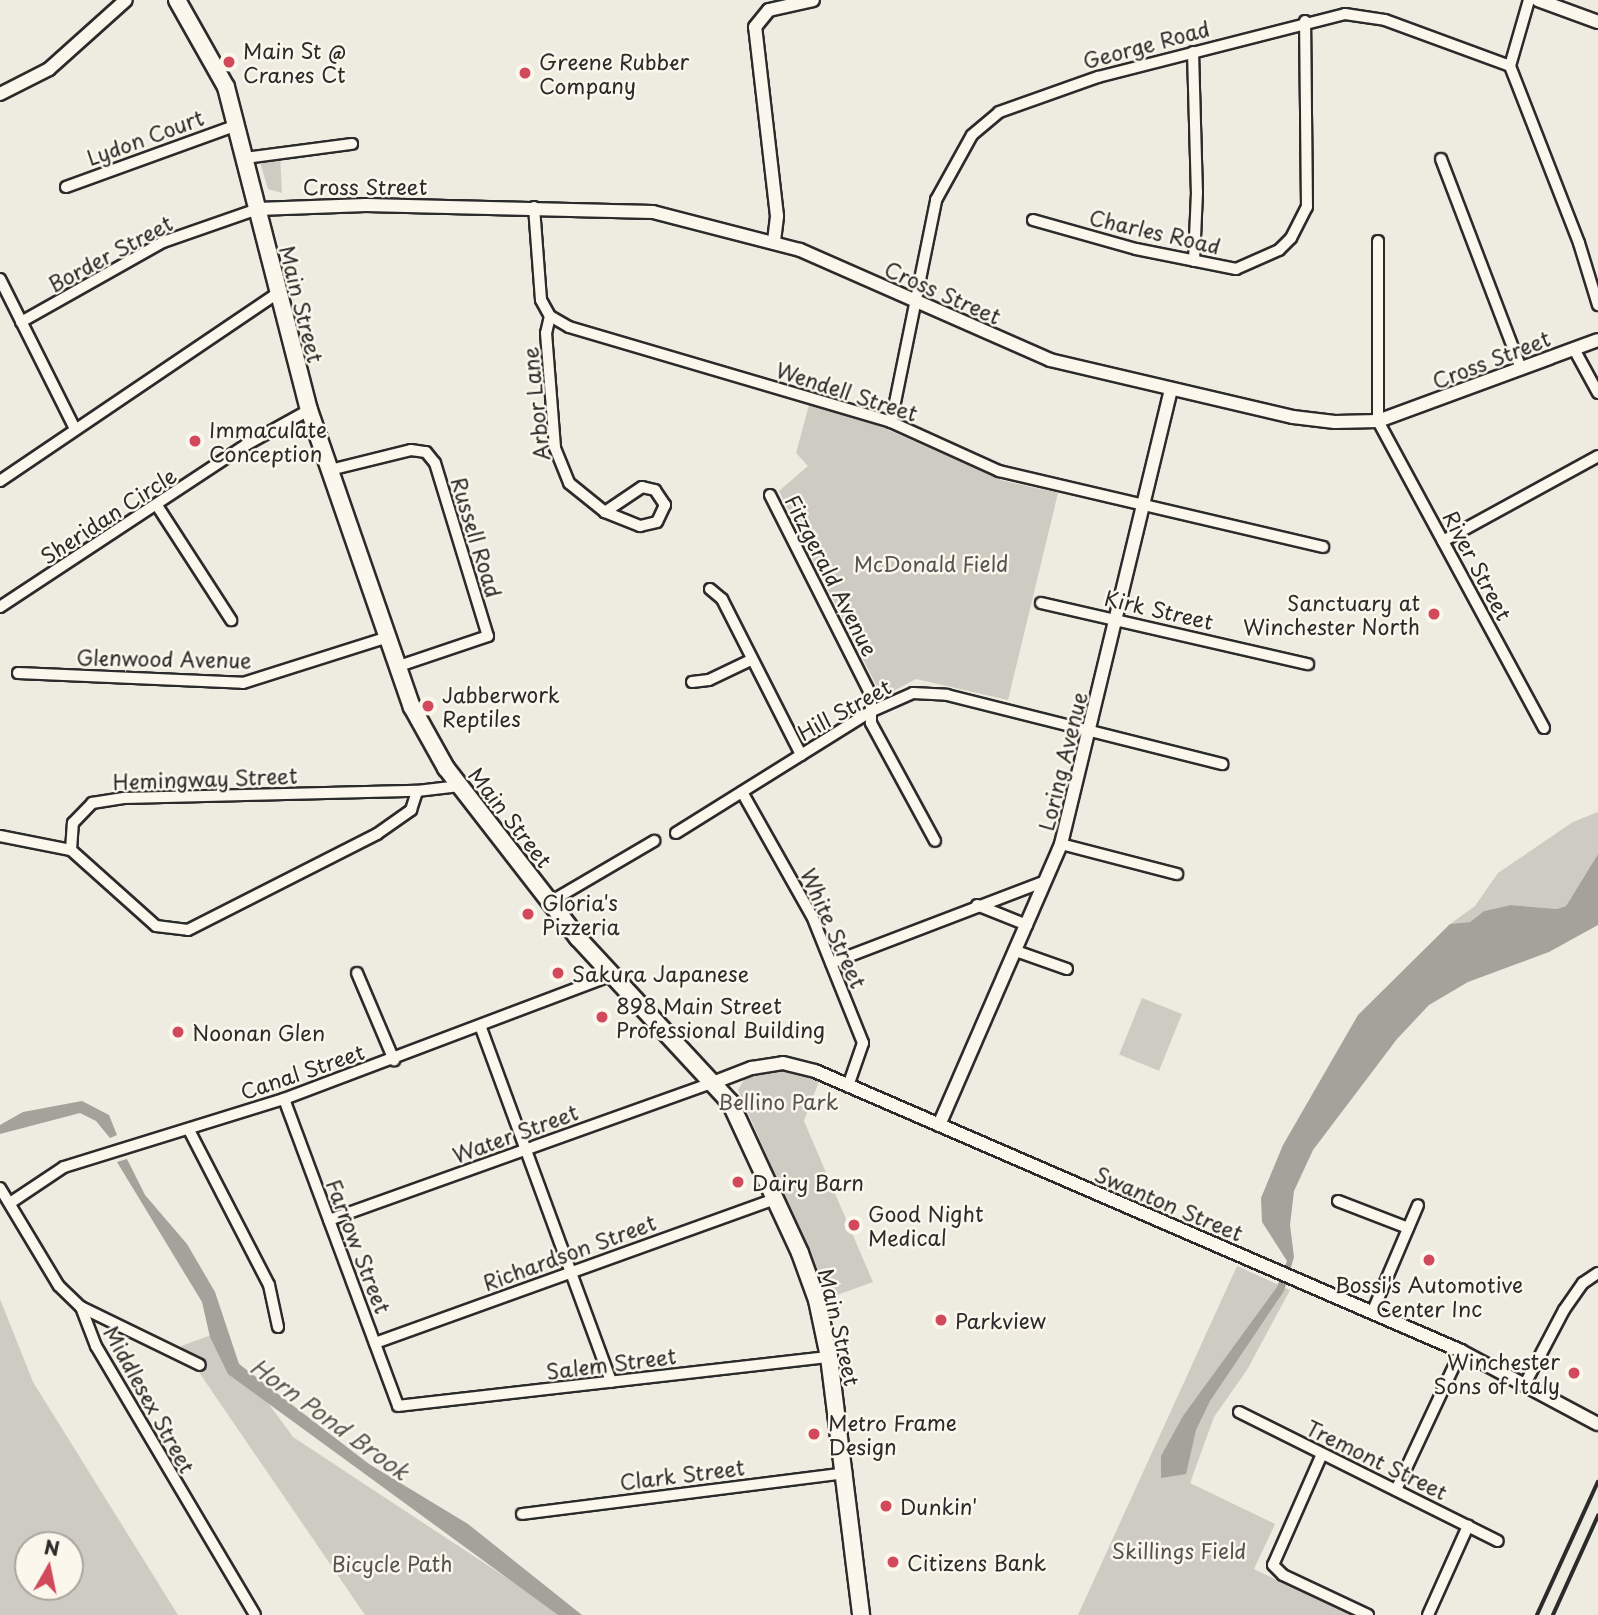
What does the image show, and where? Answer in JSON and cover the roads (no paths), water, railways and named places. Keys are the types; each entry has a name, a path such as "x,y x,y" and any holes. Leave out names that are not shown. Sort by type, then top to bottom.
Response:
{"main road":[{"name":"Main Street","path":"177,0 221,75 237,125 276,295 309,410 395,667 423,728 460,786 610,976 715,1082 730,1102 776,1199 817,1300 829,1357 846,1473 861,1615"}],"street":[{"path":"0,94 49,69 126,0"},
{"path":"774,241 776,213 756,22 768,10 813,0"},
{"path":"1529,0 1510,66 1579,243 1598,305"},
{"path":"1538,0 1598,22"},
{"name":"George Road","path":"917,302 936,200 972,135 999,112 1046,92 1305,20 1345,14 1385,20 1510,66"},
{"name":"Charles Road","path":"1033,220 1236,269 1260,260 1291,238 1307,207 1305,20"},
{"path":"1193,52 1197,192 1194,261"},
{"name":"Lydon Court","path":"66,187 237,125"},
{"path":"245,158 352,144"},
{"path":"1441,159 1521,368"},
{"name":"Cross Street","path":"258,209 325,204 646,211 774,241 1050,360 1293,417 1378,421 1598,340"},
{"path":"534,207 538,287 550,316"},
{"name":"Border Street","path":"21,322 163,242 258,209"},
{"path":"1378,241 1378,421"},
{"path":"0,279 75,429"},
{"path":"0,481 276,295"},
{"path":"891,422 917,302"},
{"name":"Wendell Street","path":"550,316 569,327 891,422 999,471 1323,547"},
{"name":"Arbor Lane","path":"550,316 546,332 555,448 569,483 605,512 646,527 662,517 665,505 655,490 642,487 605,512"},
{"path":"1574,349 1598,393"},
{"name":"Loring Avenue","path":"939,1125 1061,844 1118,618 1171,389"},
{"name":"Sheridan Circle","path":"0,607 158,507 246,445 309,410"},
{"name":"River Street","path":"1378,421 1545,728"},
{"name":"Russell Road","path":"330,470 411,450 426,452 435,463 488,636 395,667"},
{"path":"1443,541 1598,456"},
{"name":"Fitzgerald Avenue","path":"770,495 871,695 870,712 935,841"},
{"path":"158,507 231,620"},
{"path":"710,589 722,598 801,755"},
{"name":"Kirk Street","path":"1041,603 1118,618 1308,664"},
{"name":"Glenwood Avenue","path":"18,673 243,683 385,638"},
{"path":"692,682 709,680 751,660"},
{"name":"Hill Street","path":"676,833 870,712 913,693 947,695 1222,764"},
{"name":"Hemingway Street","path":"71,850 73,822 92,803 124,798 417,791 460,786"},
{"path":"0,836 71,850 156,926 188,930 377,834 411,810 417,791"},
{"name":"White Street","path":"741,792 812,916 863,1043 848,1086"},
{"path":"550,902 654,841"},
{"path":"1061,844 1177,874"},
{"path":"831,962 1047,881"},
{"path":"978,905 1027,925"},
{"path":"1016,951 1067,968"},
{"path":"357,974 394,1059"},
{"name":"Canal Street","path":"10,1203 64,1167 284,1099 481,1028 610,976"},
{"path":"481,1028 611,1382"},
{"name":"Swanton Street","path":"715,1082 752,1068 783,1063 848,1086 1461,1351 1598,1424"},
{"name":"Water Street","path":"329,1220 715,1082"},
{"name":"Farrow Street","path":"284,1099 398,1406"},
{"path":"189,1130 269,1285 278,1327"},
{"name":"Middlesex Street","path":"0,1188 59,1286 81,1307 96,1346 255,1615"},
{"name":"Richardson Street","path":"375,1343 776,1199"},
{"path":"1338,1200 1408,1228"},
{"path":"1372,1314 1418,1205"},
{"path":"1525,1384 1564,1310 1583,1283 1598,1273"},
{"path":"81,1307 200,1365"},
{"path":"1396,1490 1461,1351"},
{"name":"Salem Street","path":"398,1406 829,1357"},
{"name":"Tremont Street","path":"1239,1412 1498,1541"},
{"path":"1322,1454 1273,1565 1283,1575 1368,1615"},
{"name":"Clark Street","path":"522,1514 846,1473"},
{"path":"1428,1615 1468,1525"}],"railway":[{"path":"1537,1615 1598,1482"},
{"path":"1553,1615 1598,1516"}],"place":[{"name":"Main St @ Cranes Ct","path":"229,62"},
{"name":"Greene Rubber Company","path":"525,73"},
{"name":"Immaculate Conception","path":"195,441"},
{"name":"Sanctuary at Winchester North","path":"1434,614"},
{"name":"Jabberwork Reptiles","path":"428,706"},
{"name":"Gloria's Pizzeria","path":"528,914"},
{"name":"Sakura Japanese","path":"558,973"},
{"name":"898 Main Street Professional Building","path":"602,1017"},
{"name":"Noonan Glen","path":"178,1032"},
{"name":"Dairy Barn","path":"738,1182"},
{"name":"Good Night Medical","path":"854,1225"},
{"name":"Bossi's Automotive Center Inc","path":"1429,1260"},
{"name":"Parkview","path":"941,1320"},
{"name":"Winchester Sons of Italy","path":"1574,1373"},
{"name":"Metro Frame Design","path":"814,1434"},
{"name":"Dunkin'","path":"886,1506"},
{"name":"Citizens Bank","path":"893,1562"}],"park label":[{"name":"McDonald Field","path":"931,563"},
{"name":"Bellino Park","path":"778,1101"},
{"name":"Skillings Field","path":"1179,1550"},
{"name":"Bicycle Path","path":"392,1563"}],"water label":[{"name":"Horn Pond Brook","path":"330,1419"}]}
